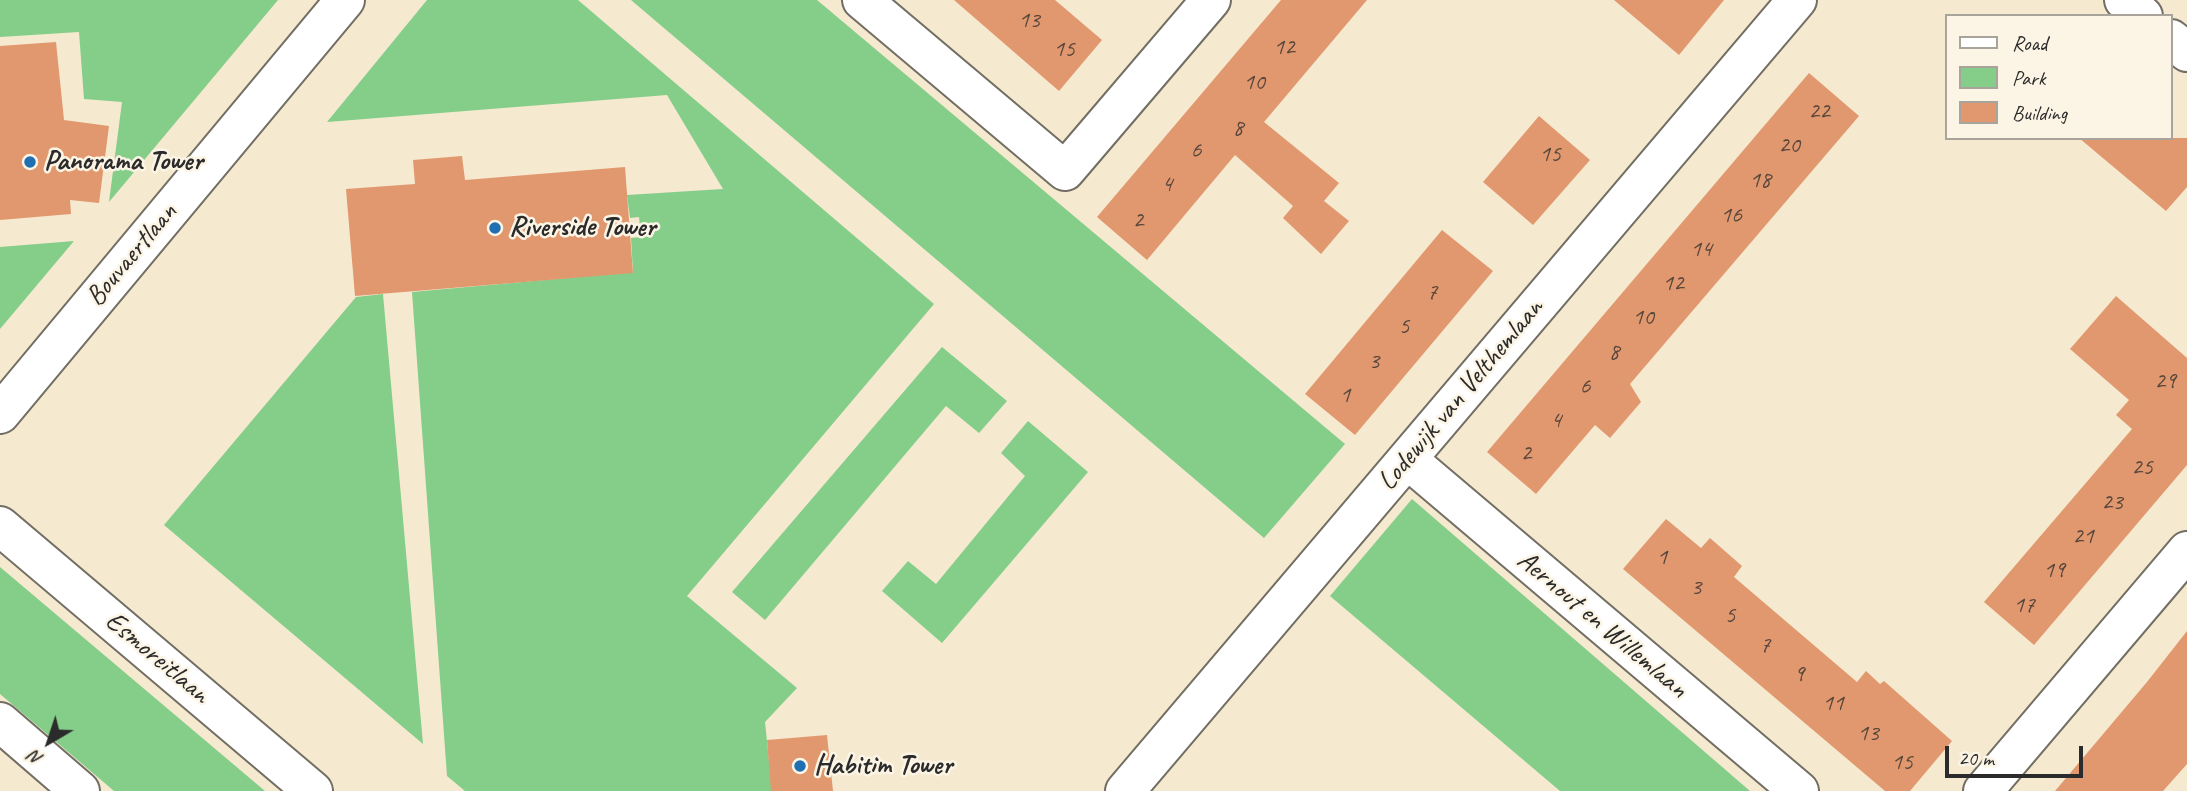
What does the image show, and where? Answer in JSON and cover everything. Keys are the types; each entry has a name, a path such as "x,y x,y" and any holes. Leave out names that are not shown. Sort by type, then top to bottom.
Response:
{"street":[{"name":"Bouvaertlaan","path":"0,414 345,0"},
{"path":"862,0 1065,171 1211,0"},
{"name":"Lodewijk van Velthemlaan","path":"1125,791 1797,0"},
{"path":"2124,0 2141,14"},
{"path":"2173,41 2187,52"},
{"name":"Aernout en Willemlaan","path":"1407,459 1798,791"},
{"name":"Esmoreitlaan","path":"0,526 313,791"},
{"path":"1983,791 2187,551"},
{"path":"0,722 80,791"}],"green space":[{"path":"0,0 278,0 109,202 122,102 84,99 79,32 0,37"},
{"path":"427,0 578,0 934,304 687,596 797,688 765,722 772,791 465,791 447,776 412,292 633,272 631,238 641,237 639,217 630,218 627,195 723,189 667,95 327,122"},
{"path":"631,0 817,0 1345,444 1264,538"},
{"path":"74,241 0,329 0,247"},
{"path":"383,294 423,744 164,525 356,297"},
{"path":"942,347 1007,401 979,433 946,406 765,620 732,592"},
{"path":"1028,421 1088,472 942,643 882,591 908,561 936,584 1025,476 1001,453"},
{"path":"1412,499 1750,791 1560,791 1330,596"},
{"path":"0,567 265,791 114,791 0,694"}],"building":[{"path":"954,0 1055,0 1102,40 1059,91"},
{"path":"1281,0 1367,0 1264,122 1339,183 1324,201 1349,221 1321,254 1283,218 1293,206 1235,155 1147,260 1097,217"},
{"path":"1614,0 1724,0 1679,55"},
{"name":"Panorama Tower","path":"56,42 64,120 109,126 99,203 70,200 71,214 0,220 0,46"},
{"path":"1809,73 1859,116 1630,384 1641,402 1610,438 1595,425 1536,494 1487,452"},
{"path":"1539,116 1590,160 1533,225 1483,182"},
{"path":"2187,138 2187,187 2166,211 2081,140"},
{"name":"Riverside Tower","path":"462,156 465,180 625,167 633,273 355,296 346,189 415,184 413,160"},
{"path":"1442,230 1493,271 1355,435 1305,394"},
{"path":"2116,296 2187,358 2187,465 2034,645 1984,602 2132,429 2116,415 2129,400 2070,349"},
{"path":"1666,519 1701,548 1710,538 1742,566 1734,577 1857,682 1866,671 1880,684 1884,681 1952,741 1910,791 1885,791 1623,569"},
{"path":"2187,631 2187,764 2163,791 2055,791 2147,682"},
{"name":"Habitim Tower","path":"827,735 833,791 771,791 767,740"}],"place":[{"name":"Panorama Tower","path":"30,162"},
{"name":"Riverside Tower","path":"495,228"},
{"name":"Habitim Tower","path":"800,766"}]}
